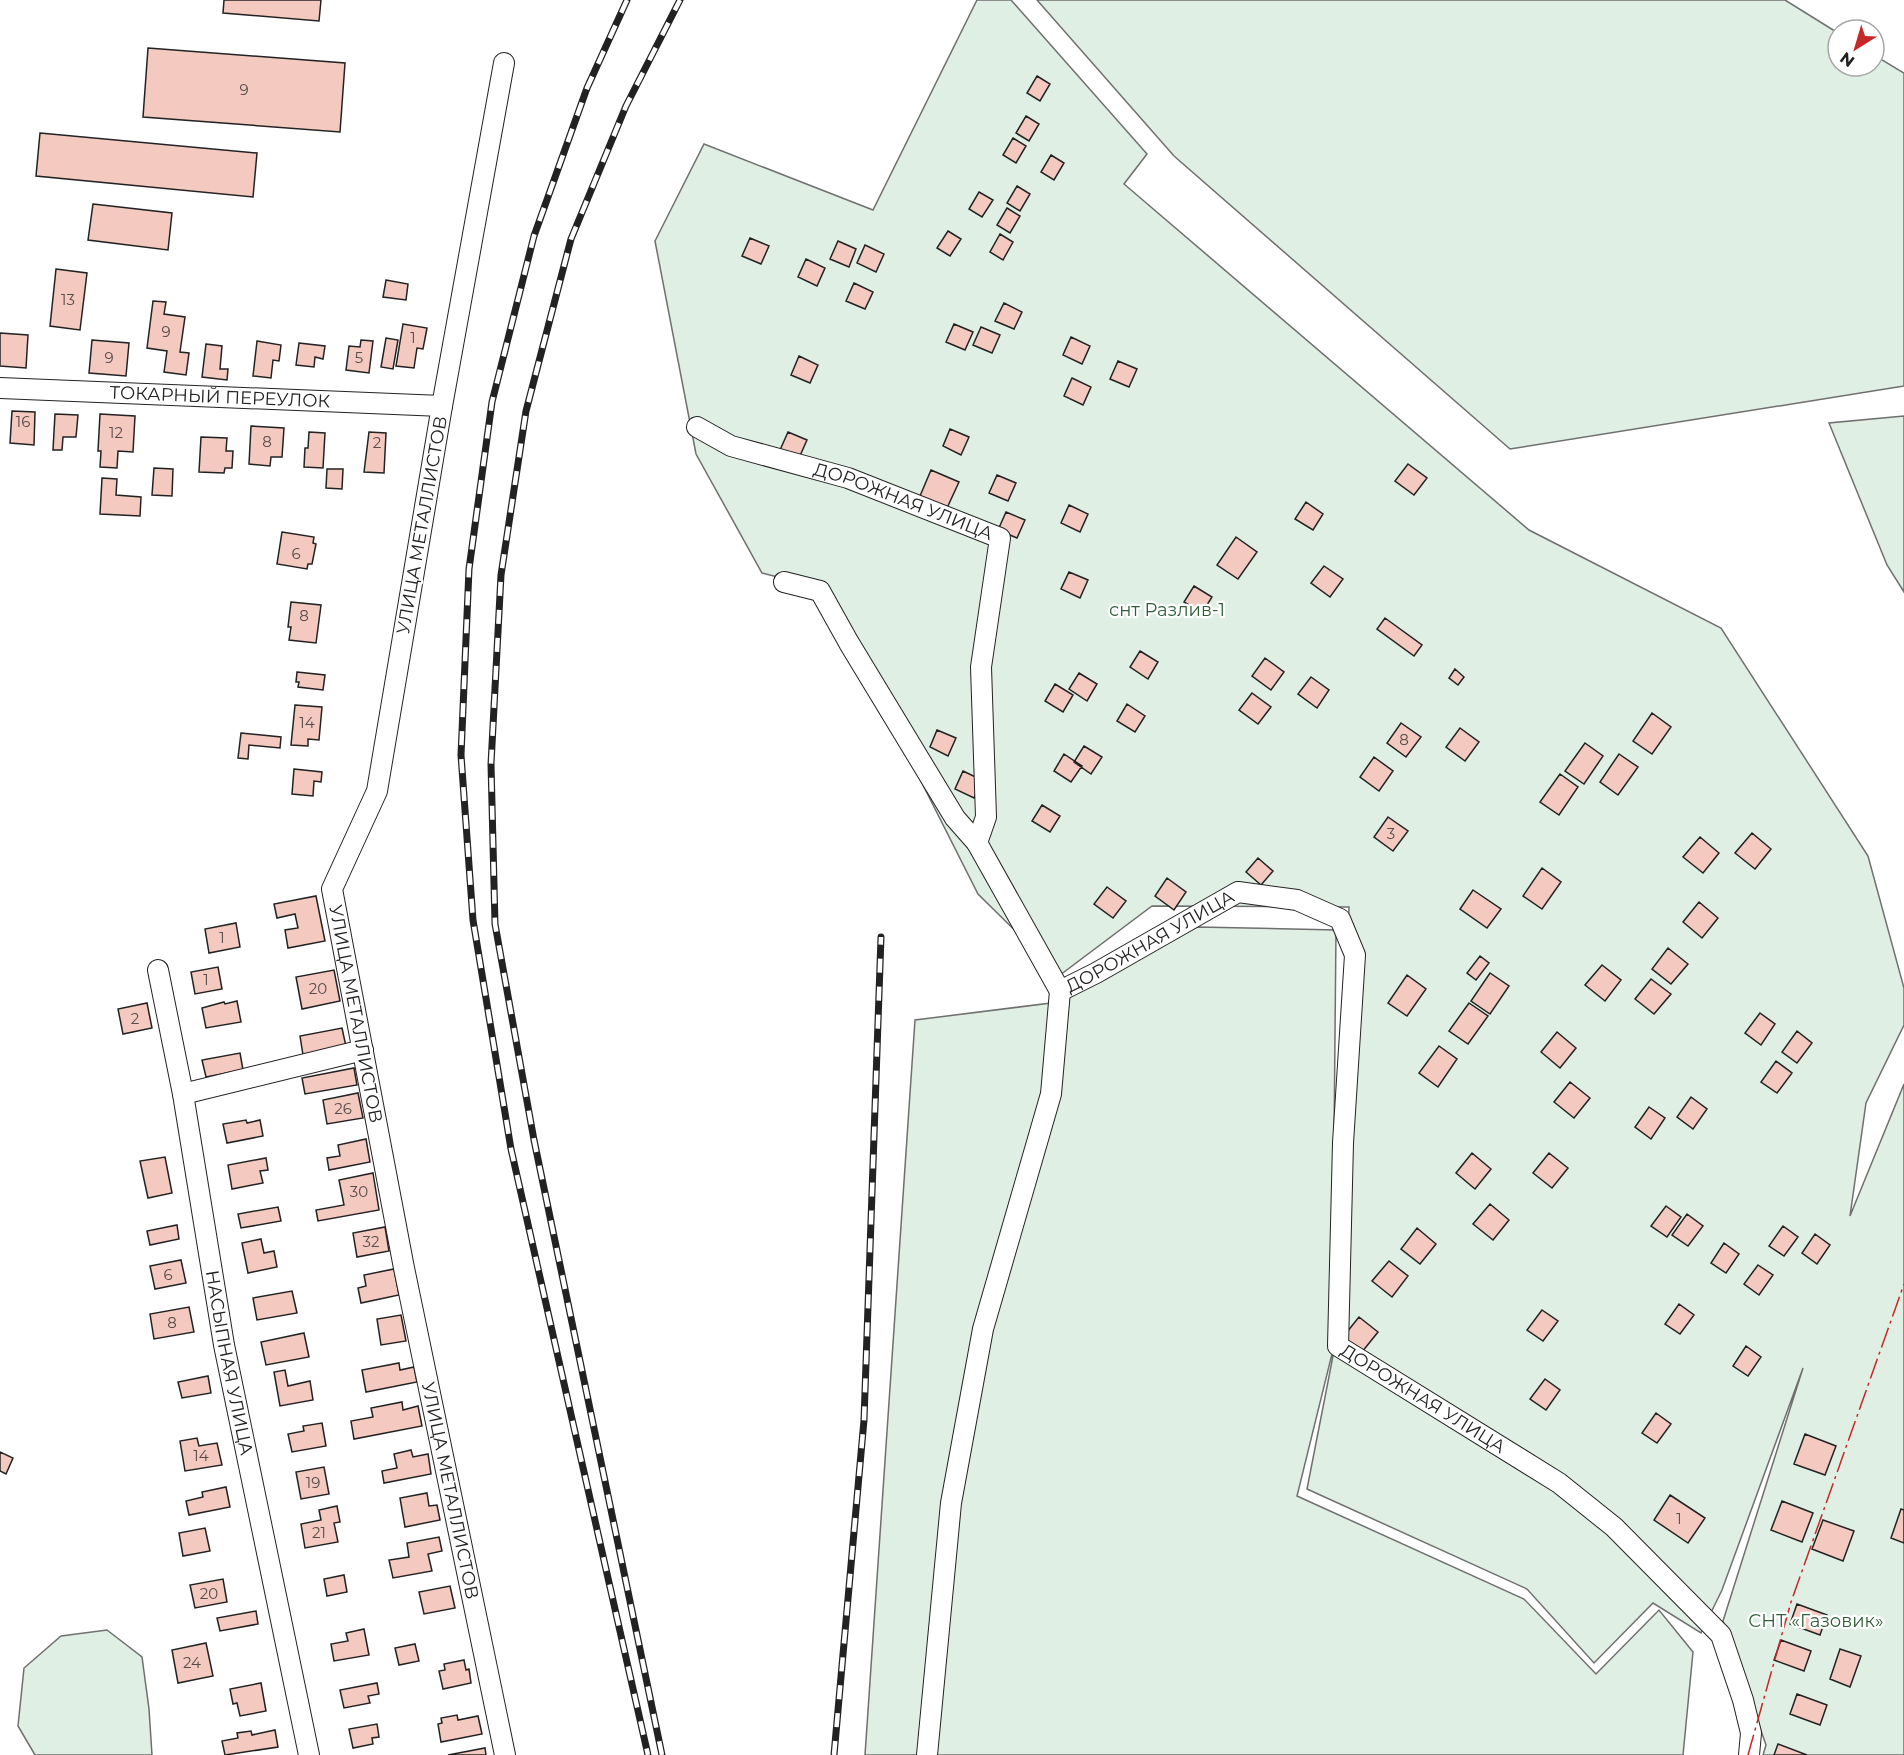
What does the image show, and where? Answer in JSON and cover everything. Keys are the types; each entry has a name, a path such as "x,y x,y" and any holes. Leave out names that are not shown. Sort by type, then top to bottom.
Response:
{"street":[{"name":"УЛИЦА МЕТАЛЛИСТОВ","path":"504,63 442,406 377,791 332,889 404,1268 505,1755"},
{"name":"ТОКАРНЫЙ ПЕРЕУЛОК","path":"0,388 442,406"},
{"name":"ДОРОЖНАЯ УЛИЦА","path":"697,427 731,446 848,478 1000,538 981,667 986,816 977,843 1060,991 1238,892 1297,900 1340,919 1355,955 1343,1143 1338,1346 1559,1483 1614,1527 1721,1635 1743,1700 1751,1733 1749,1755"},
{"path":"783,582 820,591 955,818 977,843"},
{"name":"НАСЫПНАЯ УЛИЦА","path":"158,970 183,1094 224,1345 309,1755"},
{"path":"927,1755 951,1503 983,1329 1051,1094 1060,991"},
{"path":"183,1094 363,1050"}],"green space":[{"name":"снт Разлив-1","path":"977,0 1011,0 1147,154 1124,184 1529,530 1721,628 1868,856 1904,988 1904,1025 1866,1103 1850,1216 1904,1084 1904,1755 1763,1755 1766,1745 1723,1621 1803,1368 1722,1590 1701,1633 1653,1603 1594,1663 1527,1589 1307,1489 1334,1351 1349,907 1152,906 1060,975 978,894 824,589 762,573 696,454 655,241 704,144 873,210"},
{"path":"1037,0 1785,0 1826,26 1826,78 1886,78 1886,62 1904,73 1904,386 1510,449 1174,156"},
{"path":"1904,416 1904,592 1887,565 1829,423"},
{"path":"1197,927 1336,930 1332,1354 1297,1496 1524,1599 1596,1674 1659,1610 1693,1652 1683,1755 865,1755 915,1020 1051,1003"},
{"path":"107,1630 142,1657 152,1755 35,1755 18,1726 24,1668 61,1636"}],"building":[{"path":"224,0 321,0 319,21 223,13"},
{"path":"148,48 345,63 340,132 143,117"},
{"path":"1037,76 1050,84 1040,101 1027,93"},
{"path":"1026,116 1039,124 1029,141 1016,133"},
{"path":"40,133 257,153 253,197 36,176"},
{"path":"1013,138 1026,146 1016,163 1003,155"},
{"path":"1051,155 1064,163 1054,180 1041,172"},
{"path":"1017,186 1030,194 1020,211 1007,203"},
{"path":"979,192 993,200 982,217 969,209"},
{"path":"93,204 172,213 168,250 88,240"},
{"path":"1007,208 1020,216 1010,233 997,225"},
{"path":"948,231 961,239 950,256 937,248"},
{"path":"1000,234 1013,242 1003,260 990,252"},
{"path":"750,238 769,246 761,264 742,256"},
{"path":"838,241 856,249 849,267 830,259"},
{"path":"865,245 884,254 876,272 857,263"},
{"path":"806,259 825,268 817,286 798,277"},
{"path":"56,269 87,273 80,330 50,326"},
{"path":"386,280 408,284 406,300 383,297"},
{"path":"854,283 873,292 865,309 846,301"},
{"path":"153,301 166,302 164,314 185,317 180,352 189,353 186,375 164,372 167,351 147,348"},
{"path":"1004,303 1022,312 1014,329 995,321"},
{"path":"403,324 427,328 423,349 417,348 414,368 396,366"},
{"path":"954,324 973,332 965,350 946,342"},
{"path":"981,327 1000,335 992,353 973,345"},
{"path":"0,333 28,335 26,368 0,366"},
{"path":"1071,337 1090,346 1082,364 1063,355"},
{"path":"386,338 398,340 393,369 381,367"},
{"path":"92,340 129,343 126,376 89,373"},
{"path":"361,340 373,341 369,373 346,370 349,346 360,347"},
{"path":"257,341 281,345 279,361 273,360 271,378 253,376"},
{"path":"299,343 325,346 323,359 315,357 314,367 296,365"},
{"path":"206,344 222,346 220,369 228,369 227,380 202,377"},
{"path":"799,356 818,365 810,383 791,375"},
{"path":"1118,361 1137,369 1129,387 1110,379"},
{"path":"1072,378 1091,387 1083,405 1064,396"},
{"path":"12,411 35,412 34,445 10,443"},
{"path":"55,414 78,415 76,437 63,437 62,450 53,450"},
{"path":"100,414 135,416 133,452 118,451 117,468 100,467 101,451 98,451"},
{"path":"251,426 284,428 282,457 271,457 270,466 249,464"},
{"path":"950,429 969,437 961,455 943,446"},
{"path":"309,432 325,433 323,468 304,467"},
{"path":"369,432 386,433 384,473 364,472"},
{"path":"788,432 807,440 799,458 780,450"},
{"path":"201,437 227,438 226,451 233,451 232,468 225,468 224,473 199,472"},
{"path":"1408,464 1427,478 1414,495 1395,481"},
{"path":"154,468 173,469 172,496 152,495"},
{"path":"327,469 343,469 342,489 326,488"},
{"path":"931,470 959,482 947,508 920,496"},
{"path":"997,475 1016,483 1008,501 989,493"},
{"path":"102,478 117,479 116,495 141,497 140,516 100,514"},
{"path":"1306,502 1323,514 1313,530 1295,519"},
{"path":"1069,505 1088,514 1080,532 1061,523"},
{"path":"1006,512 1025,520 1017,538 998,530"},
{"path":"282,532 314,537 313,543 316,544 312,564 308,564 307,569 277,564"},
{"path":"1236,537 1257,552 1238,579 1217,565"},
{"path":"1324,566 1343,579 1330,597 1311,583"},
{"path":"1069,572 1088,580 1080,598 1061,589"},
{"path":"1194,586 1212,597 1202,613 1184,602"},
{"path":"291,602 321,605 316,643 289,640"},
{"path":"1385,618 1422,645 1414,656 1377,629"},
{"path":"1140,651 1158,662 1148,679 1130,667"},
{"path":"1265,658 1284,672 1271,690 1252,676"},
{"path":"1455,669 1464,677 1458,685 1449,678"},
{"path":"297,672 325,675 323,690 298,687"},
{"path":"1079,673 1097,684 1087,701 1069,689"},
{"path":"1311,677 1329,690 1317,708 1298,694"},
{"path":"1055,684 1073,695 1063,712 1045,701"},
{"path":"1252,693 1271,707 1258,724 1239,710"},
{"path":"1127,704 1145,716 1135,732 1117,721"},
{"path":"295,705 322,707 319,740 308,739 308,746 291,745"},
{"path":"1652,713 1671,727 1652,754 1633,741"},
{"path":"1401,723 1421,737 1406,757 1387,743"},
{"path":"1460,728 1479,742 1465,761 1446,747"},
{"path":"937,730 956,738 948,756 930,747"},
{"path":"241,733 281,737 280,748 249,745 248,759 238,758"},
{"path":"1585,743 1603,756 1584,784 1565,771"},
{"path":"1084,746 1102,757 1091,774 1074,762"},
{"path":"1064,754 1082,766 1071,782 1054,771"},
{"path":"1619,754 1638,767 1618,795 1600,782"},
{"path":"1374,757 1393,771 1379,791 1360,777"},
{"path":"294,769 322,772 321,782 314,781 313,796 292,794"},
{"path":"963,771 982,780 974,798 955,789"},
{"path":"1560,774 1578,787 1559,815 1540,802"},
{"path":"1042,805 1060,816 1050,832 1032,821"},
{"path":"1388,817 1408,831 1393,851 1374,837"},
{"path":"1752,833 1771,849 1755,869 1735,853"},
{"path":"1700,837 1719,853 1703,873 1683,857"},
{"path":"1258,858 1273,871 1261,885 1246,872"},
{"path":"1542,868 1561,882 1542,909 1523,896"},
{"path":"1167,878 1186,892 1174,910 1155,896"},
{"path":"1107,887 1126,901 1113,918 1094,904"},
{"path":"1473,890 1501,909 1487,928 1460,909"},
{"path":"316,896 325,941 288,948 285,930 298,928 295,914 277,918 274,904"},
{"path":"1699,902 1718,918 1702,938 1683,922"},
{"path":"236,923 240,947 209,953 205,929"},
{"path":"1668,948 1688,964 1671,984 1652,969"},
{"path":"1480,956 1489,963 1476,980 1467,973"},
{"path":"1602,965 1621,980 1605,1001 1585,985"},
{"path":"218,967 222,989 195,994 191,972"},
{"path":"334,970 340,1001 302,1009 296,977"},
{"path":"1490,973 1509,986 1490,1014 1471,1001"},
{"path":"1407,975 1426,989 1407,1016 1388,1003"},
{"path":"1651,979 1671,994 1654,1014 1635,999"},
{"path":"237,1001 241,1022 206,1028 202,1008"},
{"path":"147,1003 152,1028 123,1034 118,1009"},
{"path":"1469,1003 1488,1016 1468,1044 1449,1031"},
{"path":"1760,1013 1775,1024 1761,1045 1745,1033"},
{"path":"342,1028 347,1051 303,1055 300,1036"},
{"path":"1797,1031 1812,1043 1797,1063 1782,1052"},
{"path":"1557,1032 1576,1048 1560,1068 1541,1052"},
{"path":"1439,1046 1457,1059 1438,1087 1419,1073"},
{"path":"240,1053 243,1070 206,1077 202,1060"},
{"path":"1776,1061 1792,1073 1777,1093 1761,1082"},
{"path":"354,1068 357,1085 305,1094 302,1078"},
{"path":"1570,1082 1590,1098 1574,1118 1554,1102"},
{"path":"358,1093 363,1118 327,1124 323,1100"},
{"path":"1691,1097 1707,1109 1693,1129 1677,1117"},
{"path":"1649,1107 1665,1118 1651,1139 1635,1127"},
{"path":"246,1120 247,1123 260,1120 263,1136 227,1143 223,1124"},
{"path":"366,1139 370,1162 329,1170 327,1158 340,1156 338,1145"},
{"path":"1472,1153 1491,1169 1475,1189 1456,1173"},
{"path":"1549,1153 1568,1168 1552,1188 1533,1173"},
{"path":"165,1157 172,1193 148,1198 140,1161"},
{"path":"266,1158 268,1170 260,1171 263,1183 232,1189 228,1165"},
{"path":"373,1173 379,1210 318,1221 316,1210 344,1205 339,1180"},
{"path":"1490,1204 1509,1220 1493,1240 1473,1224"},
{"path":"1666,1206 1681,1217 1667,1237 1651,1226"},
{"path":"278,1207 281,1221 241,1228 238,1214"},
{"path":"1687,1214 1703,1226 1688,1246 1672,1235"},
{"path":"177,1225 179,1239 150,1245 147,1231"},
{"path":"1783,1226 1798,1237 1784,1256 1769,1246"},
{"path":"385,1227 389,1251 357,1257 353,1233"},
{"path":"1417,1228 1436,1244 1420,1264 1401,1249"},
{"path":"1815,1234 1830,1245 1817,1264 1802,1253"},
{"path":"261,1239 264,1253 274,1251 277,1267 248,1273 242,1243"},
{"path":"1724,1243 1739,1254 1726,1273 1711,1263"},
{"path":"181,1260 186,1283 155,1289 150,1266"},
{"path":"1389,1261 1408,1276 1392,1297 1372,1281"},
{"path":"1758,1265 1773,1275 1759,1295 1744,1284"},
{"path":"394,1269 399,1295 361,1303 358,1288 366,1286 364,1275"},
{"path":"292,1291 297,1313 257,1320 253,1298"},
{"path":"1679,1304 1694,1315 1680,1334 1665,1324"},
{"path":"189,1307 194,1332 154,1339 150,1314"},
{"path":"1542,1310 1558,1321 1543,1341 1527,1330"},
{"path":"401,1315 406,1341 381,1345 377,1319"},
{"path":"1359,1317 1378,1332 1362,1352 1343,1337"},
{"path":"304,1333 309,1357 266,1365 261,1342"},
{"path":"1746,1346 1761,1357 1748,1376 1733,1366"},
{"path":"399,1363 400,1370 414,1367 417,1382 366,1392 362,1370"},
{"path":"285,1370 288,1386 310,1381 313,1400 280,1406 274,1372"},
{"path":"208,1376 211,1393 182,1398 178,1382"},
{"path":"1545,1379 1560,1390 1546,1410 1530,1399"},
{"path":"402,1402 403,1410 418,1406 422,1426 354,1439 351,1421 373,1417 371,1408"},
{"path":"1656,1413 1671,1424 1657,1443 1642,1433"},
{"path":"322,1423 326,1446 292,1452 288,1434 304,1431 303,1426"},
{"path":"1805,1434 1836,1446 1825,1475 1794,1464"},
{"path":"197,1438 199,1446 217,1443 222,1465 185,1471 180,1441"},
{"path":"411,1450 413,1457 428,1454 431,1474 384,1483 382,1471 397,1468 394,1454"},
{"path":"0,1452 13,1458 6,1474 0,1471"},
{"path":"324,1467 329,1494 301,1499 296,1472"},
{"path":"226,1487 230,1507 189,1515 186,1501 203,1497 202,1492"},
{"path":"427,1493 429,1506 437,1505 440,1520 405,1527 400,1498"},
{"path":"1670,1495 1705,1518 1688,1543 1654,1520"},
{"path":"1782,1501 1813,1513 1802,1542 1771,1530"},
{"path":"337,1506 340,1522 334,1523 338,1542 305,1548 301,1524 321,1520 319,1510"},
{"path":"1901,1509 1904,1510 1904,1543 1891,1538"},
{"path":"1823,1520 1854,1531 1843,1561 1812,1549"},
{"path":"205,1528 210,1551 183,1556 179,1533"},
{"path":"439,1537 442,1551 428,1554 432,1571 393,1578 389,1560 409,1557 407,1543"},
{"path":"344,1575 347,1592 327,1596 324,1579"},
{"path":"223,1579 227,1602 195,1608 190,1585"},
{"path":"450,1586 455,1608 424,1614 419,1592"},
{"path":"1797,1604 1827,1615 1820,1635 1790,1624"},
{"path":"256,1611 258,1624 220,1631 217,1618"},
{"path":"364,1629 369,1655 334,1661 331,1644 348,1641 346,1633"},
{"path":"1781,1640 1811,1651 1804,1671 1774,1660"},
{"path":"206,1643 213,1676 178,1683 172,1650"},
{"path":"415,1644 419,1661 399,1665 395,1648"},
{"path":"1840,1649 1861,1656 1850,1687 1830,1679"},
{"path":"464,1660 466,1670 469,1669 471,1683 443,1689 439,1671 445,1670 444,1664"},
{"path":"261,1683 266,1711 240,1716 237,1703 233,1704 230,1689"},
{"path":"377,1683 379,1694 368,1696 370,1703 344,1708 340,1690"},
{"path":"1797,1694 1827,1705 1820,1725 1790,1714"},
{"path":"457,1715 458,1720 478,1716 482,1734 441,1742 438,1724 442,1723 441,1718"},
{"path":"377,1724 379,1737 372,1738 373,1744 353,1748 349,1729"},
{"path":"275,1730 278,1747 225,1755 222,1741 238,1738 237,1733 251,1731 252,1735"},
{"path":"1778,1744 1807,1755 1774,1755"},
{"path":"485,1748 486,1755 448,1755"}],"railway":[{"path":"627,0 587,88 534,236 492,402 469,569 461,755 473,920 511,1149 648,1755"},
{"path":"662,1755 534,1140 495,924 491,764 501,575 526,411 571,239 626,106 680,0"},
{"path":"834,1755 864,1420 881,937"}],"power":[{"path":"1748,1755 1791,1602 1904,1284"}],"park label":[{"name":"СНТ «Газовик»","path":"1816,1621"}]}
